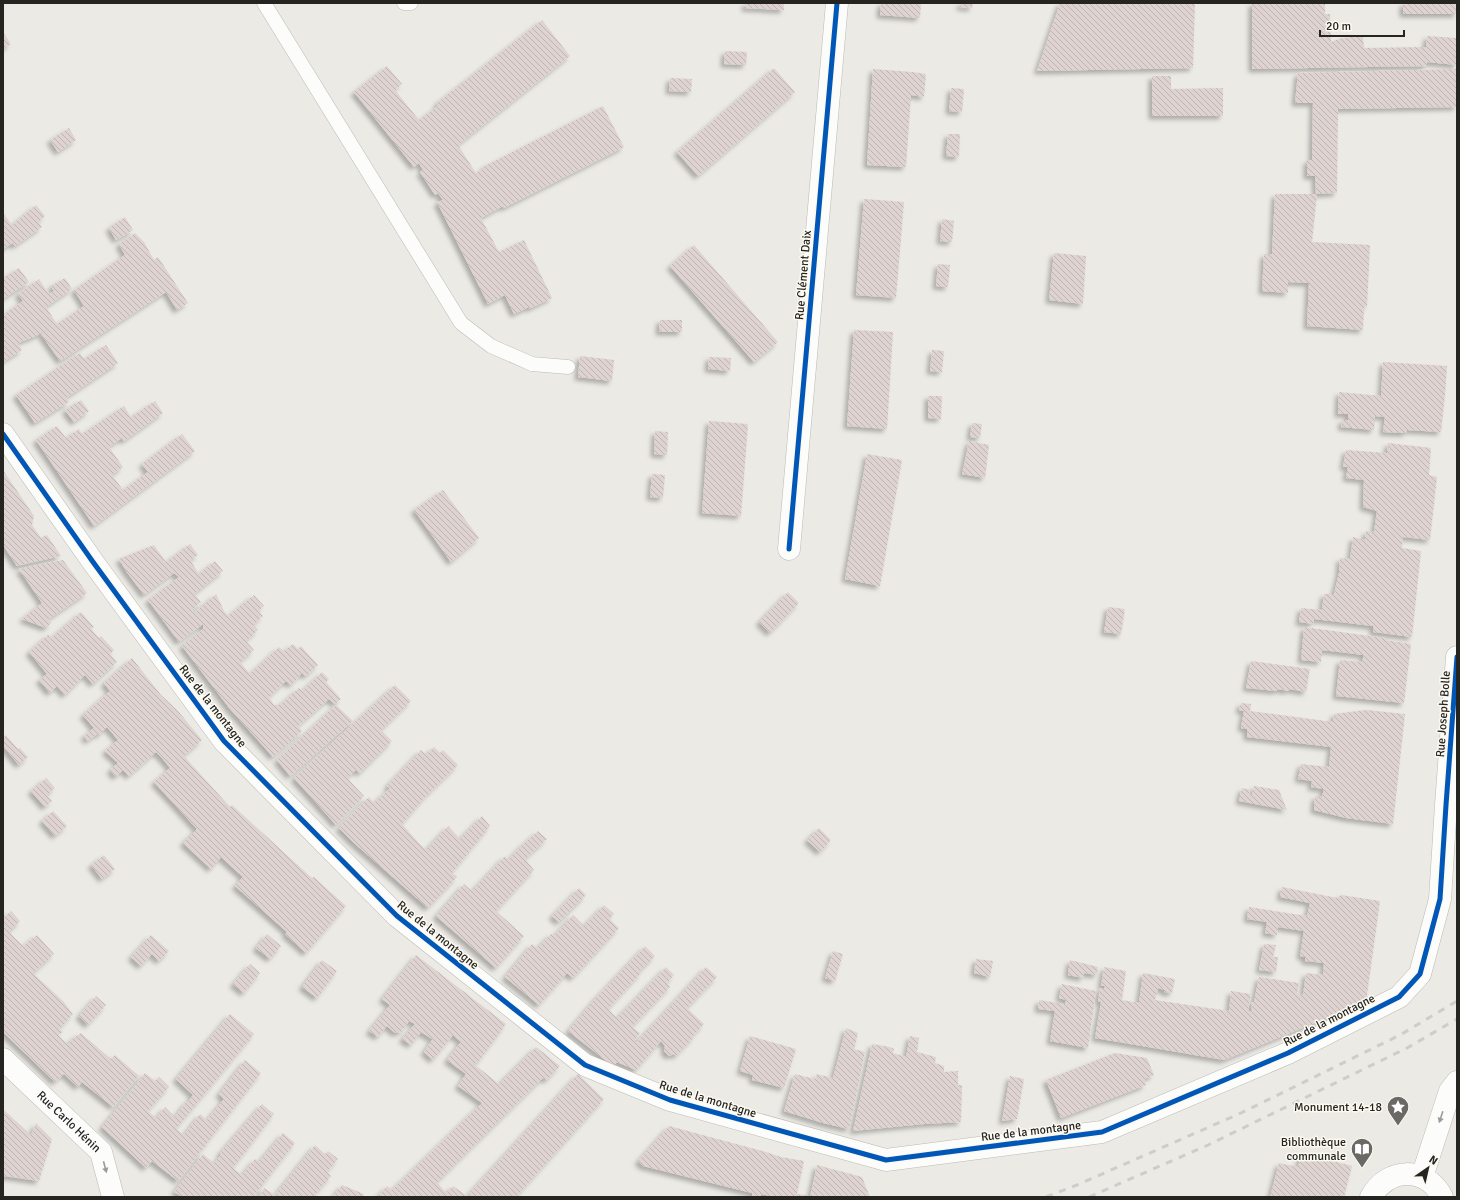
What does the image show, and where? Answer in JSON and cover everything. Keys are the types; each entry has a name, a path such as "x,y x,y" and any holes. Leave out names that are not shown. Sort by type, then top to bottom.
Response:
{"street":[{"name":"Rue Clément Daix","path":"789,549 837,3"},
{"name":"Rue de la montagne","path":"3,434 224,741 397,916 585,1065 670,1100 886,1160 1102,1132 1288,1052 1399,997 1420,974 1440,899 1453,773"},
{"name":"Rue Joseph Bolle","path":"1453,773 1457,657"},
{"name":"Rue Carlo Hénin","path":"3,1059 101,1152 113,1197"},
{"path":"1422,1177 1450,1091 1457,1082"},
{"path":"1371,1197 1376,1188 1386,1180 1397,1175 1410,1174 1422,1177 1431,1182 1439,1190 1442,1197"}],"lane":[{"path":"264,3 461,323 491,346 532,364 568,367"},
{"path":"404,3 411,3"}],"building":[{"path":"745,3 784,3 784,10 745,8"},
{"path":"881,3 921,3 920,18 880,15"},
{"path":"960,3 973,3 972,8 960,7"},
{"path":"1060,3 1195,3 1193,68 1037,71"},
{"path":"1252,3 1325,3 1325,14 1330,14 1331,42 1342,38 1363,36 1364,48 1426,47 1427,36 1457,38 1457,65 1427,62 1427,66 1252,69"},
{"path":"1403,3 1457,3 1457,14 1403,14"},
{"path":"542,20 570,56 458,145 476,173 484,169 483,167 603,106 624,147 504,208 503,206 481,218 499,252 524,240 552,298 529,309 529,307 514,314 505,295 488,304 437,202 443,200 438,193 435,195 420,172 423,170 419,163 414,167 354,92 387,66 402,84 395,90 419,120 438,106 437,103"},
{"path":"3,32 11,44 3,49"},
{"path":"725,51 747,52 746,65 724,64"},
{"path":"774,68 795,92 698,176 677,152"},
{"path":"873,69 926,74 924,97 911,95 906,167 867,165"},
{"path":"1457,69 1457,107 1338,109 1337,193 1316,194 1315,176 1307,176 1307,160 1312,160 1313,103 1295,103 1298,73"},
{"path":"1152,76 1171,76 1171,89 1223,88 1223,116 1152,116"},
{"path":"670,78 692,79 691,92 669,91"},
{"path":"951,88 964,89 962,112 949,111"},
{"path":"69,128 76,140 58,152 50,140"},
{"path":"948,134 960,134 959,157 946,156"},
{"path":"1275,194 1317,194 1312,242 1370,245 1367,307 1364,306 1363,330 1307,326 1309,283 1288,282 1288,293 1262,291 1264,254 1272,254"},
{"path":"864,199 904,202 896,298 856,295"},
{"path":"36,205 45,216 38,222 42,227 15,246 13,243 3,249 3,214 12,225"},
{"path":"125,217 133,230 116,240 109,228"},
{"path":"942,219 954,221 952,242 940,241"},
{"path":"135,233 144,242 154,260 158,257 188,303 177,310 166,292 60,361 41,334 51,327 36,336 18,343 22,350 3,362 3,315 23,301 18,294 39,279 49,294 54,291 51,286 65,278 72,289 46,307 57,324 84,306 74,290 125,255 119,244"},
{"path":"694,245 778,342 754,362 670,266"},
{"path":"1054,253 1086,256 1083,304 1049,300"},
{"path":"938,264 950,265 948,287 936,286"},
{"path":"19,268 29,282 3,299 3,274 5,277"},
{"path":"660,320 682,320 682,332 659,332"},
{"path":"854,330 893,332 887,429 847,426"},
{"path":"106,345 118,363 66,398 69,402 35,423 16,395 80,353 84,359"},
{"path":"932,350 944,351 942,372 930,371"},
{"path":"580,356 614,360 612,381 578,377"},
{"path":"709,357 731,358 730,371 708,369"},
{"path":"1383,362 1447,366 1441,432 1407,430 1406,433 1383,432 1385,417 1375,416 1374,430 1341,427 1342,420 1348,420 1348,414 1338,414 1339,392 1381,396"},
{"path":"928,396 942,396 941,419 928,418"},
{"path":"81,400 89,411 74,422 65,410"},
{"path":"155,401 163,413 124,441 122,438 109,447 123,467 112,475 123,490 148,472 142,464 182,434 195,451 94,526 36,440 57,426 66,438 79,429 82,434 124,406 131,417"},
{"path":"709,421 748,424 741,516 702,513"},
{"path":"972,423 982,424 980,438 970,437"},
{"path":"655,431 668,432 667,455 654,454"},
{"path":"969,441 989,445 985,478 962,474"},
{"path":"1388,443 1431,448 1429,475 1437,477 1430,540 1403,537 1402,548 1421,551 1412,637 1373,632 1373,626 1314,619 1313,624 1299,622 1301,608 1322,610 1324,594 1334,594 1339,573 1340,558 1350,559 1353,537 1365,540 1366,531 1374,532 1377,511 1363,507 1364,480 1346,478 1348,467 1343,467 1346,450 1387,453"},
{"path":"867,454 902,460 880,586 845,579"},
{"path":"3,470 34,516 32,525 41,538 47,535 61,556 17,566 3,545"},
{"path":"652,474 665,475 663,498 650,497"},
{"path":"443,490 479,538 451,562 414,510"},
{"path":"190,544 198,555 190,560 199,574 215,561 223,571 194,594 201,602 192,610 194,613 216,594 228,616 254,595 264,606 258,611 263,616 253,625 258,630 246,641 254,650 240,662 250,674 279,647 284,651 293,644 298,649 301,646 318,665 306,676 302,673 291,685 286,681 269,697 274,705 280,705 299,688 302,691 322,672 329,679 326,682 341,699 335,704 329,699 298,726 302,731 273,757 230,709 182,646 203,629 203,624 179,642 148,600 179,577 174,573 144,595 119,559 154,545 166,562"},
{"path":"63,560 87,593 49,619 51,623 46,628 22,619 42,603 19,569"},
{"path":"788,592 799,603 770,633 759,622"},
{"path":"1108,607 1125,609 1121,634 1104,632"},
{"path":"81,612 94,627 91,629 99,638 101,636 114,650 110,654 117,662 93,684 85,675 65,695 57,686 50,693 39,680 47,674 29,652 49,634 50,639"},
{"path":"1304,627 1385,638 1385,640 1411,644 1404,703 1336,696 1340,660 1362,662 1364,655 1322,650 1321,662 1301,660"},
{"path":"132,658 161,695 178,711 202,740 184,756 230,807 232,805 312,878 314,877 346,906 306,953 285,934 287,932 235,886 243,877 221,857 211,869 183,843 197,829 154,782 170,768 156,752 129,776 123,770 116,777 110,770 118,763 105,751 118,740 107,727 99,735 97,734 88,741 84,736 94,728 83,715 110,691 104,683"},
{"path":"1251,661 1310,669 1306,692 1289,689 1288,691 1277,689 1277,691 1246,688"},
{"path":"395,685 411,701 381,730 392,741 360,773 356,770 347,778 364,796 336,825 294,778"},
{"path":"1241,703 1251,704 1250,711 1333,722 1334,714 1367,710 1405,714 1393,824 1346,818 1314,810 1315,796 1322,797 1324,789 1311,787 1312,781 1298,779 1301,764 1329,767 1331,747 1247,737 1247,729 1241,728 1244,711 1239,710"},
{"path":"336,705 353,721 290,776 277,760"},
{"path":"6,735 18,749 20,748 28,757 19,765 3,746 3,738"},
{"path":"434,747 440,753 443,750 458,765 427,795 402,824 426,850 448,826 460,839 482,816 490,826 452,873 457,877 428,908 339,828 369,797 374,803 390,788 387,786 421,750 426,755"},
{"path":"46,778 55,788 47,795 52,801 45,807 31,791"},
{"path":"1254,786 1279,790 1287,810 1239,801 1242,788 1250,790 1249,794 1252,795"},
{"path":"53,811 67,826 55,836 42,821"},
{"path":"819,828 831,840 820,852 807,840"},
{"path":"538,831 547,839 525,859 534,870 496,911 524,936 496,968 436,916 464,884 472,891 505,856 508,860"},
{"path":"104,855 115,869 102,879 91,865"},
{"path":"1282,887 1337,898 1341,895 1380,901 1366,1002 1224,1060 1095,1038 1101,1002 1098,1001 1100,988 1104,989 1105,986 1101,986 1104,967 1126,971 1122,1000 1139,1003 1143,973 1175,979 1172,993 1164,992 1164,990 1158,988 1155,1000 1229,1011 1231,991 1251,994 1248,1011 1252,1012 1251,1002 1254,1002 1259,977 1299,983 1297,994 1303,995 1306,973 1323,975 1324,963 1305,961 1305,957 1300,956 1304,931 1278,927 1277,935 1265,933 1267,922 1247,919 1249,907 1307,916 1310,903 1280,897"},
{"path":"579,888 586,895 559,922 552,916"},
{"path":"604,905 614,914 609,919 619,928 573,978 567,973 539,1005 505,977 532,944 537,948 551,934 554,936 573,915 584,926"},
{"path":"11,911 20,921 9,932 23,946 37,935 54,954 33,973 63,1001 73,1014 59,1029 63,1032 58,1035 68,1045 72,1039 81,1033 111,1059 115,1055 139,1076 113,1107 82,1082 78,1087 64,1074 55,1082 3,1032 3,918"},
{"path":"267,934 281,946 270,959 256,948"},
{"path":"151,935 169,951 159,961 152,954 141,966 131,957"},
{"path":"1264,944 1276,945 1273,957 1278,957 1276,972 1259,970"},
{"path":"645,946 655,956 640,971 641,973 608,1009 617,1018 666,967 674,975 667,983 670,987 632,1027 640,1033 634,1041 636,1043 706,967 717,977 687,1008 704,1024 693,1036 694,1037 676,1056 674,1054 669,1056 664,1051 665,1046 661,1041 636,1070 617,1062 613,1066 568,1031 595,999"},
{"path":"833,951 843,954 835,981 825,978"},
{"path":"416,955 506,1024 479,1061 474,1064 499,1084 536,1047 560,1066 547,1080 543,1078 437,1182 446,1193 453,1186 467,1196 578,1074 604,1099 516,1197 377,1197 387,1186 392,1190 482,1103 458,1086 466,1074 447,1060 461,1042 453,1035 433,1060 424,1052 438,1031 432,1039 421,1032 411,1045 402,1039 415,1024 409,1021 401,1032 395,1033 387,1026 378,1037 369,1031 390,1005 382,999"},
{"path":"976,959 993,961 990,977 974,973"},
{"path":"322,960 337,971 317,998 302,987"},
{"path":"1070,960 1098,967 1097,975 1084,973 1083,978 1068,975"},
{"path":"250,964 260,973 244,993 233,984"},
{"path":"1062,984 1096,991 1088,1048 1050,1041 1055,1011 1038,1009 1039,1000 1065,1004 1066,1000 1059,998"},
{"path":"96,996 106,1005 88,1025 79,1016"},
{"path":"230,1014 254,1034 176,1129 184,1135 200,1114 207,1120 224,1099 219,1094 245,1060 261,1073 178,1181 152,1161 146,1168 102,1127 145,1073 155,1081 159,1077 169,1087 148,1111 156,1118 165,1107 175,1117 193,1095 176,1079"},
{"path":"846,1028 858,1033 854,1049 865,1052 849,1129 784,1111 795,1074 815,1079 817,1074 833,1078"},
{"path":"750,1036 796,1049 784,1088 752,1080 753,1075 740,1071"},
{"path":"910,1036 919,1038 917,1052 936,1057 935,1063 944,1066 944,1072 958,1071 958,1085 962,1085 961,1122 853,1131 872,1044 890,1047 894,1049 893,1053 906,1057"},
{"path":"1115,1053 1147,1058 1154,1075 1144,1079 1146,1085 1061,1118 1046,1080"},
{"path":"1010,1076 1024,1079 1017,1119 1002,1121"},
{"path":"262,1104 274,1114 233,1168 242,1175 255,1159 259,1162 283,1133 295,1143 253,1197 183,1197 174,1192 203,1154 214,1163 221,1155 220,1153"},
{"path":"3,1109 31,1135 36,1123 52,1139 39,1181 3,1176"},
{"path":"669,1126 781,1157 804,1161 797,1194 806,1195 806,1197 776,1197 761,1194 760,1197 754,1197 752,1196 752,1193 643,1166 638,1161"},
{"path":"315,1145 325,1154 328,1151 338,1159 327,1172 331,1176 313,1197 259,1197 264,1188 275,1195"},
{"path":"1302,1153 1352,1166 1344,1197 1270,1197 1279,1163 1298,1167"},
{"path":"817,1165 862,1177 870,1197 810,1197"},
{"path":"342,1185 364,1194 363,1196 366,1197 333,1197"}],"railway":[{"path":"1046,1197 1077,1185 1241,1113 1400,1035 1457,1001"},
{"path":"1089,1197 1208,1145 1407,1048 1457,1019"}],"cycle path":[{"path":"789,549 837,3"},
{"path":"3,434 93,562 224,741 397,916 585,1065 670,1100 886,1160 1102,1132 1288,1053 1399,997 1420,974 1440,899 1457,657"}],"place":[{"name":"Monument 14-18","path":"1398,1126"},
{"name":"Bibliothèque communale","path":"1362,1168"}]}
